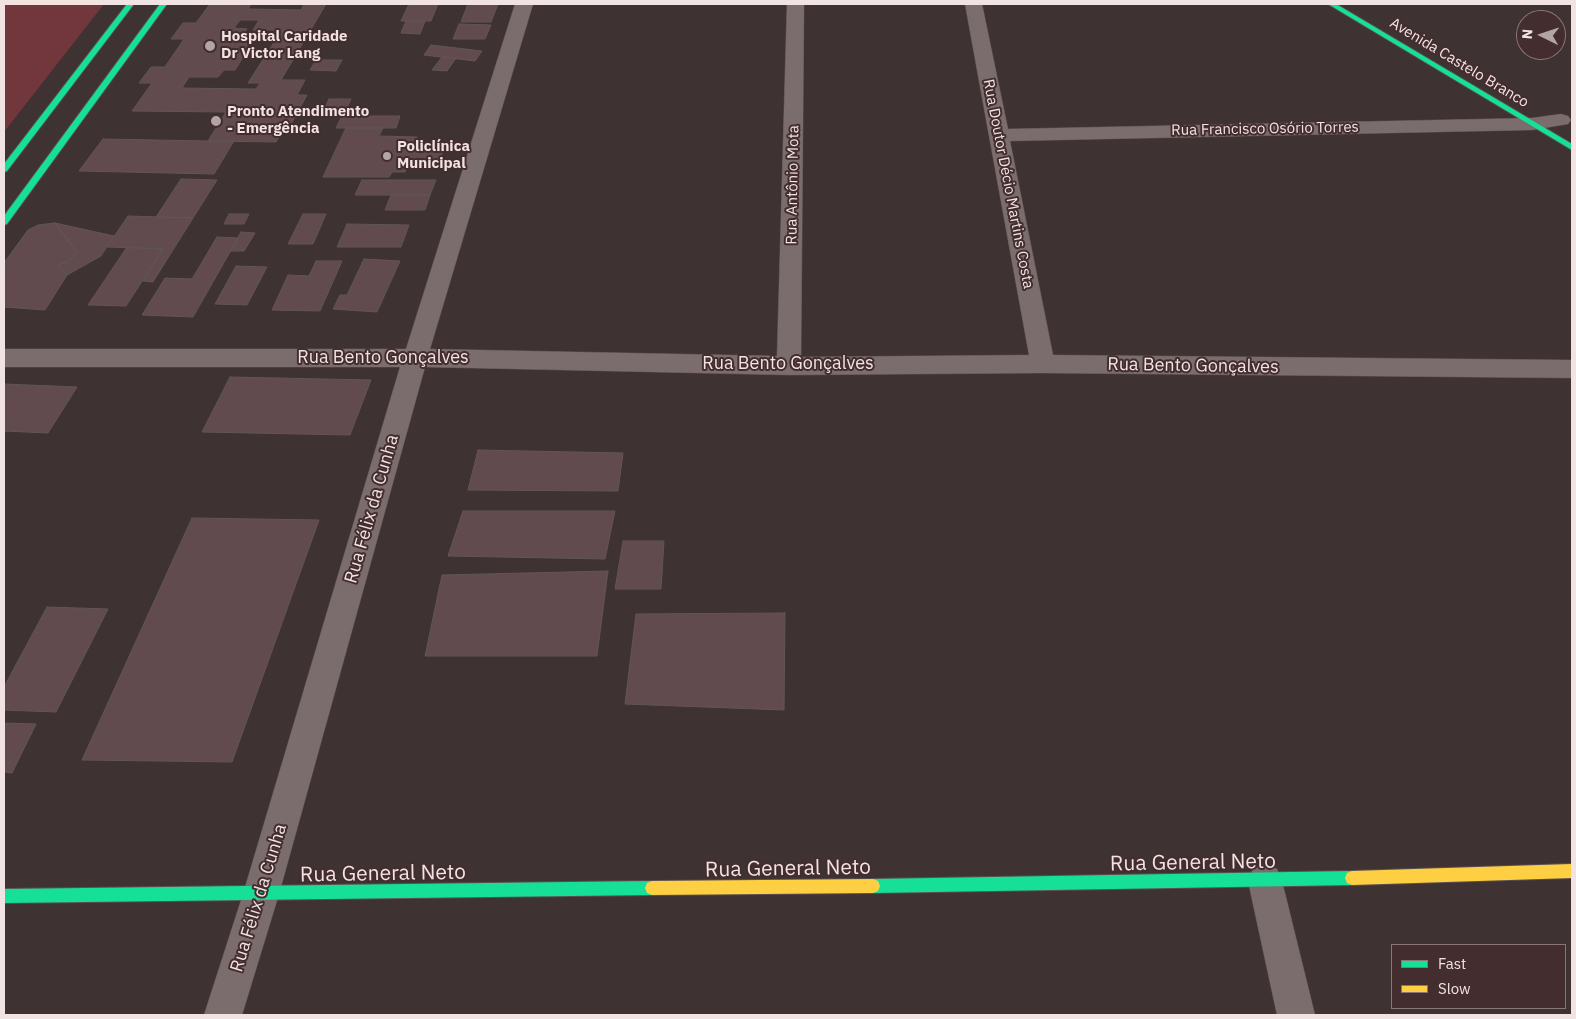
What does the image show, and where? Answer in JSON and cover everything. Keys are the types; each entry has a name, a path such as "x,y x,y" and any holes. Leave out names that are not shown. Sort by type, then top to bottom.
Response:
{"street":[{"path":"4,169 130,4"},
{"path":"4,222 163,4"},
{"name":"Rua Félix da Cunha","path":"223,1015 261,894 415,358 524,4"},
{"name":"Rua Antônio Mota","path":"789,366 796,4"},
{"name":"Rua Doutor Décio Martins Costa","path":"974,4 1043,364"},
{"name":"Avenida Castelo Branco","path":"1331,4 1539,117 1572,147"},
{"path":"50,108 86,108"},
{"name":"Rua Francisco Osório Torres","path":"998,135 1539,117 1567,123"},
{"path":"10,194 24,194"},
{"name":"Rua Bento Gonçalves","path":"4,358 415,358 789,366 1043,364 1572,370"},
{"name":"Rua General Neto","path":"4,896 1265,881 1572,871"},
{"path":"1265,881 1296,1015"}],"shaded area":[{"path":"4,4 104,4 4,132"}],"building":[{"path":"210,4 251,4 248,9 301,10 304,4 326,4 281,80 305,80 297,95 307,95 291,124 286,124 276,142 208,141 226,112 132,111 152,83 139,83 151,67 165,67 184,39 171,39 183,23 196,23","holes":["240,20 259,20 253,30 282,30 248,83 260,83 256,89 182,88 189,77 218,77 224,70 235,70 252,43 237,43 247,29 234,28"]},
{"path":"409,4 438,4 431,21 401,21"},
{"path":"468,4 498,4 491,22 461,22"},
{"path":"406,21 425,21 420,34 401,33"},
{"path":"459,24 491,25 485,39 453,39"},
{"path":"431,45 482,51 475,61 424,55"},
{"path":"442,57 456,58 447,71 432,70"},
{"path":"316,60 342,60 336,71 310,70"},
{"path":"329,99 351,99 344,114 322,114"},
{"path":"342,116 400,116 396,128 336,128"},
{"name":"Policlínica Municipal","path":"346,128 383,128 379,136 417,137 414,143 428,143 425,151 443,151 439,161 423,161 420,168 407,168 405,172 392,172 389,177 323,177"},
{"path":"103,139 234,141 214,174 79,171"},
{"path":"181,179 217,180 193,218 156,217"},
{"path":"362,180 436,180 430,195 355,195"},
{"path":"391,195 430,195 425,210 385,210"},
{"path":"229,214 249,214 244,224 224,224"},
{"path":"303,214 326,214 313,244 288,244"},
{"path":"128,216 193,218 153,282 143,281 163,249 107,247"},
{"path":"55,223 114,236 101,256 67,275 57,265 69,261 77,252"},
{"path":"55,223 77,252 69,261 57,265 67,275 45,310 4,307 4,263 28,230 38,225"},
{"path":"347,224 409,225 401,247 337,247"},
{"path":"241,232 255,233 244,251 231,251"},
{"path":"217,237 238,238 193,317 142,315 165,278 192,279"},
{"path":"127,247 163,249 126,306 88,305"},
{"path":"364,259 400,261 377,312 333,309 340,295 347,295"},
{"path":"316,261 342,261 320,311 272,310 288,275 309,276"},
{"path":"236,266 267,267 247,305 215,304"},
{"path":"230,377 371,380 350,435 202,432"},
{"path":"4,384 77,387 48,433 4,431"},
{"path":"478,450 623,453 618,491 468,490"},
{"path":"463,511 615,511 605,559 448,556"},
{"path":"192,518 319,520 232,762 82,760"},
{"path":"623,541 664,541 661,589 615,589"},
{"path":"608,571 597,656 425,656 442,575"},
{"path":"47,607 108,609 56,712 4,710 4,687"},
{"path":"785,613 784,710 625,704 636,614"},
{"path":"4,723 36,724 12,773 4,772"}],"traffic: fast":[{"path":"4,169 130,4"},
{"path":"4,222 163,4"},
{"path":"1331,4 1572,147"},
{"path":"873,886 1352,878"},
{"path":"4,896 652,888"}],"traffic: slow":[{"path":"1352,878 1572,871"},
{"path":"652,888 873,886"}],"place":[{"name":"Hospital Caridade Dr Victor Lang","path":"210,46"},
{"name":"Pronto Atendimento - Emergência","path":"216,121"},
{"name":"Policlínica Municipal","path":"387,156"}]}
